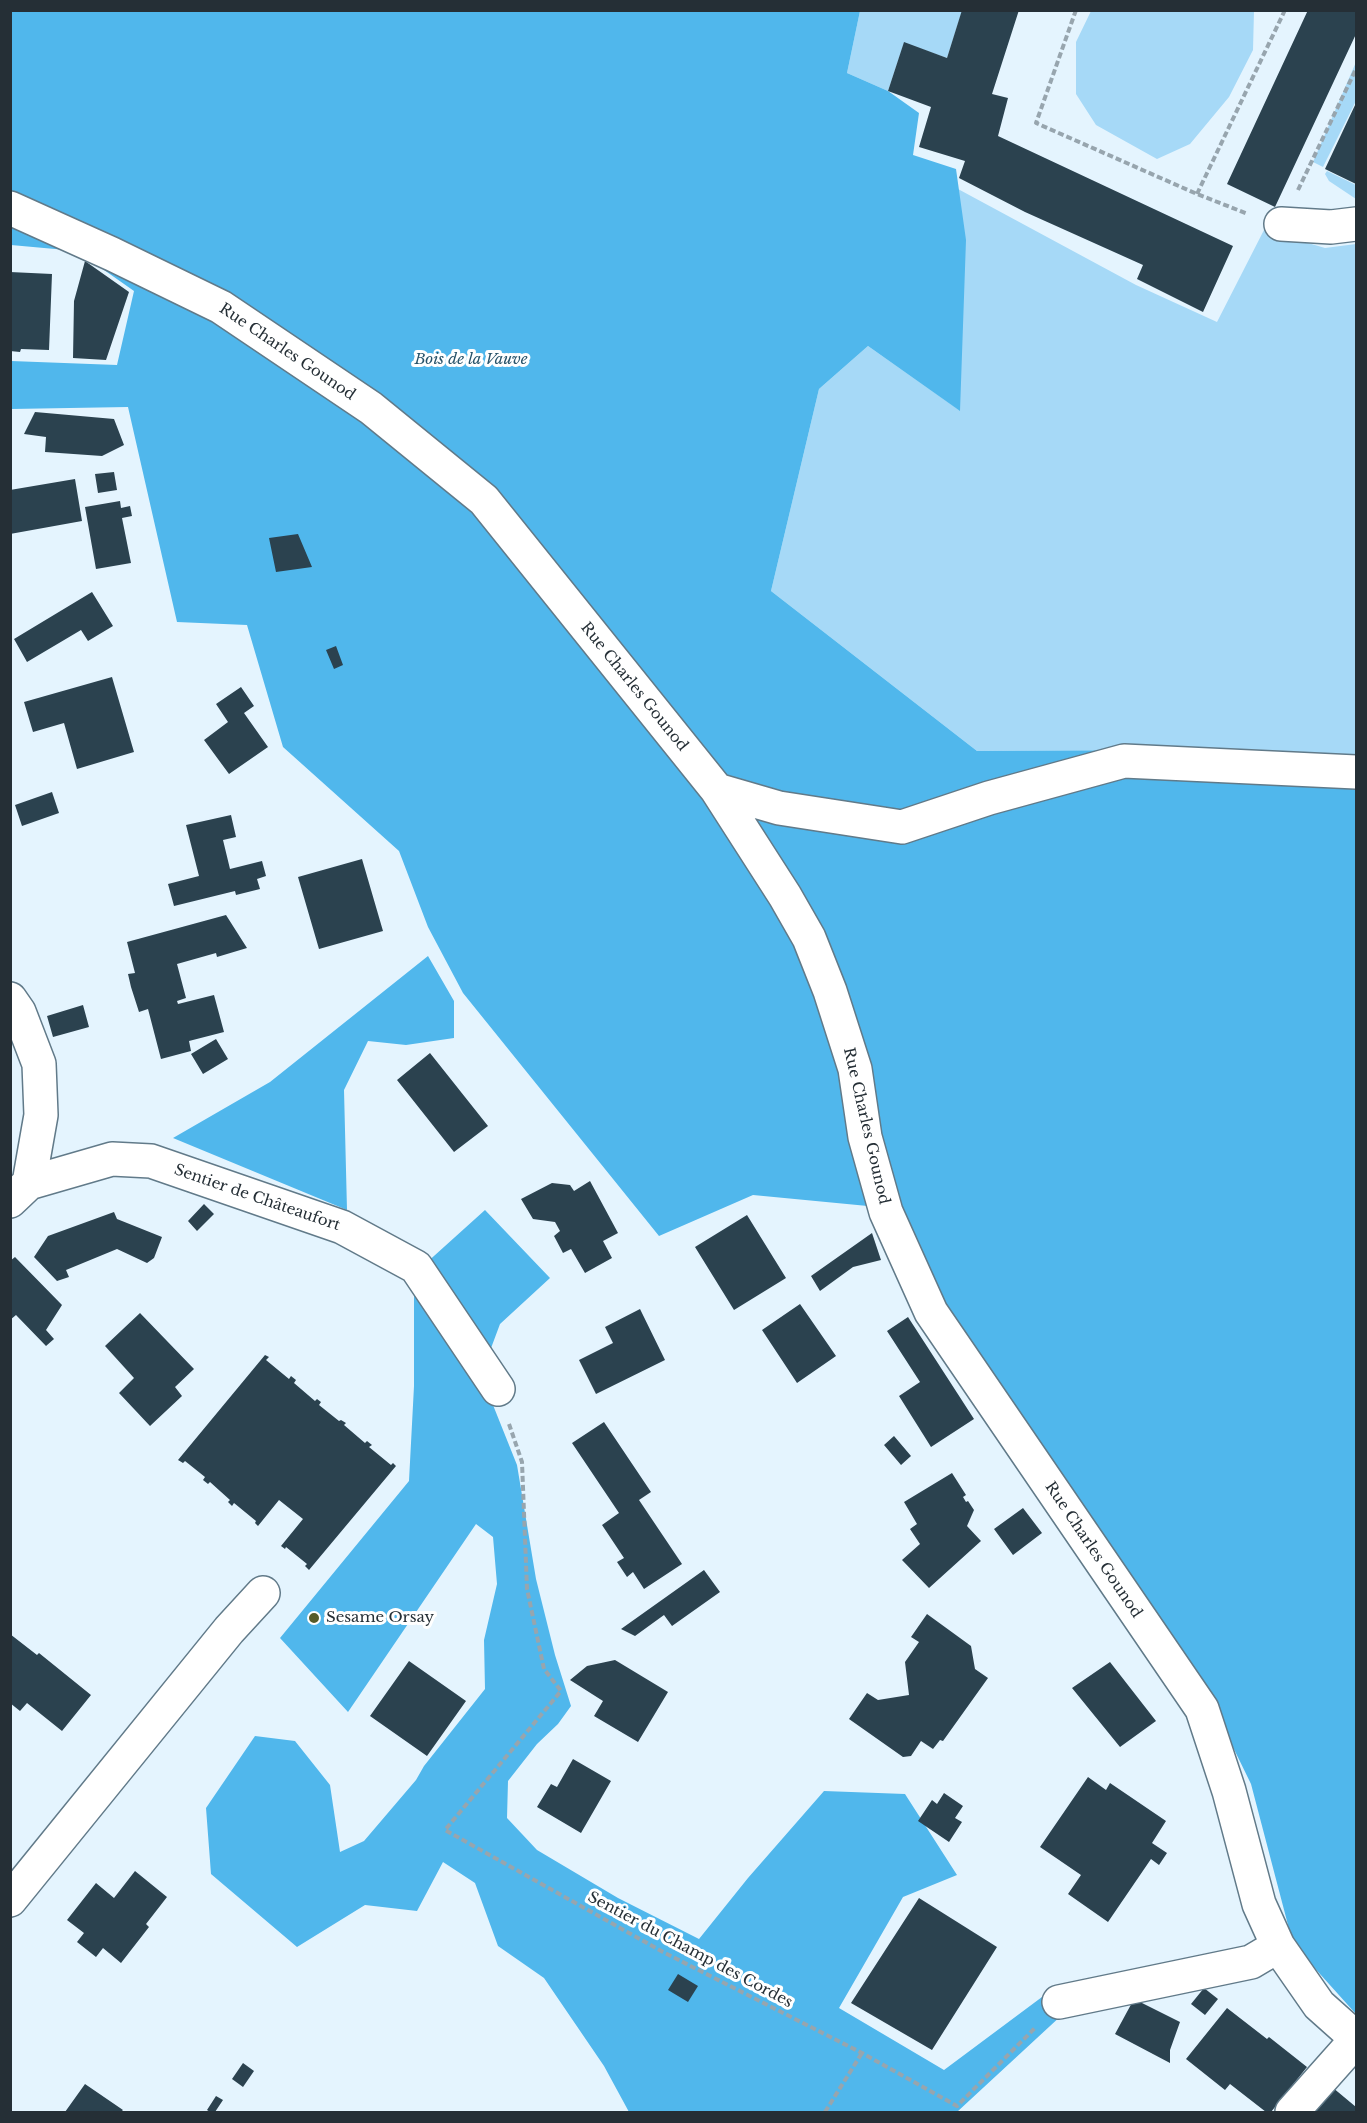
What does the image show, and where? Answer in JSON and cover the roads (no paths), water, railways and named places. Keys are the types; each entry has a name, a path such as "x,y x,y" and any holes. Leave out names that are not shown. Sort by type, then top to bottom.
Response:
{"street":[{"name":"Rue Charles Gounod","path":"10,208 112,254 220,307 371,408 475,493 498,518 717,790 809,938 830,991 855,1069 865,1137 886,1212 931,1312 1202,1709 1229,1791 1259,1904 1278,1946 1319,2005 1356,2039"},
{"path":"1281,224 1331,227 1356,224"},
{"path":"717,790 779,808 902,827 989,798 1124,761 1356,772"},
{"path":"10,999 19,1012 39,1064 41,1115 20,1192"},
{"name":"Sentier de Châteaufort","path":"20,1192 112,1159 151,1161 342,1227 417,1267 498,1389"},
{"path":"10,1899 230,1630 263,1593"},
{"path":"1059,2002 1251,1962 1278,1946"},
{"path":"1292,2112 1356,2039"}],"place":[{"name":"Sesame Orsay","path":"314,1618"}],"park label":[{"name":"Bois de la Vauve","path":"471,360"}]}
